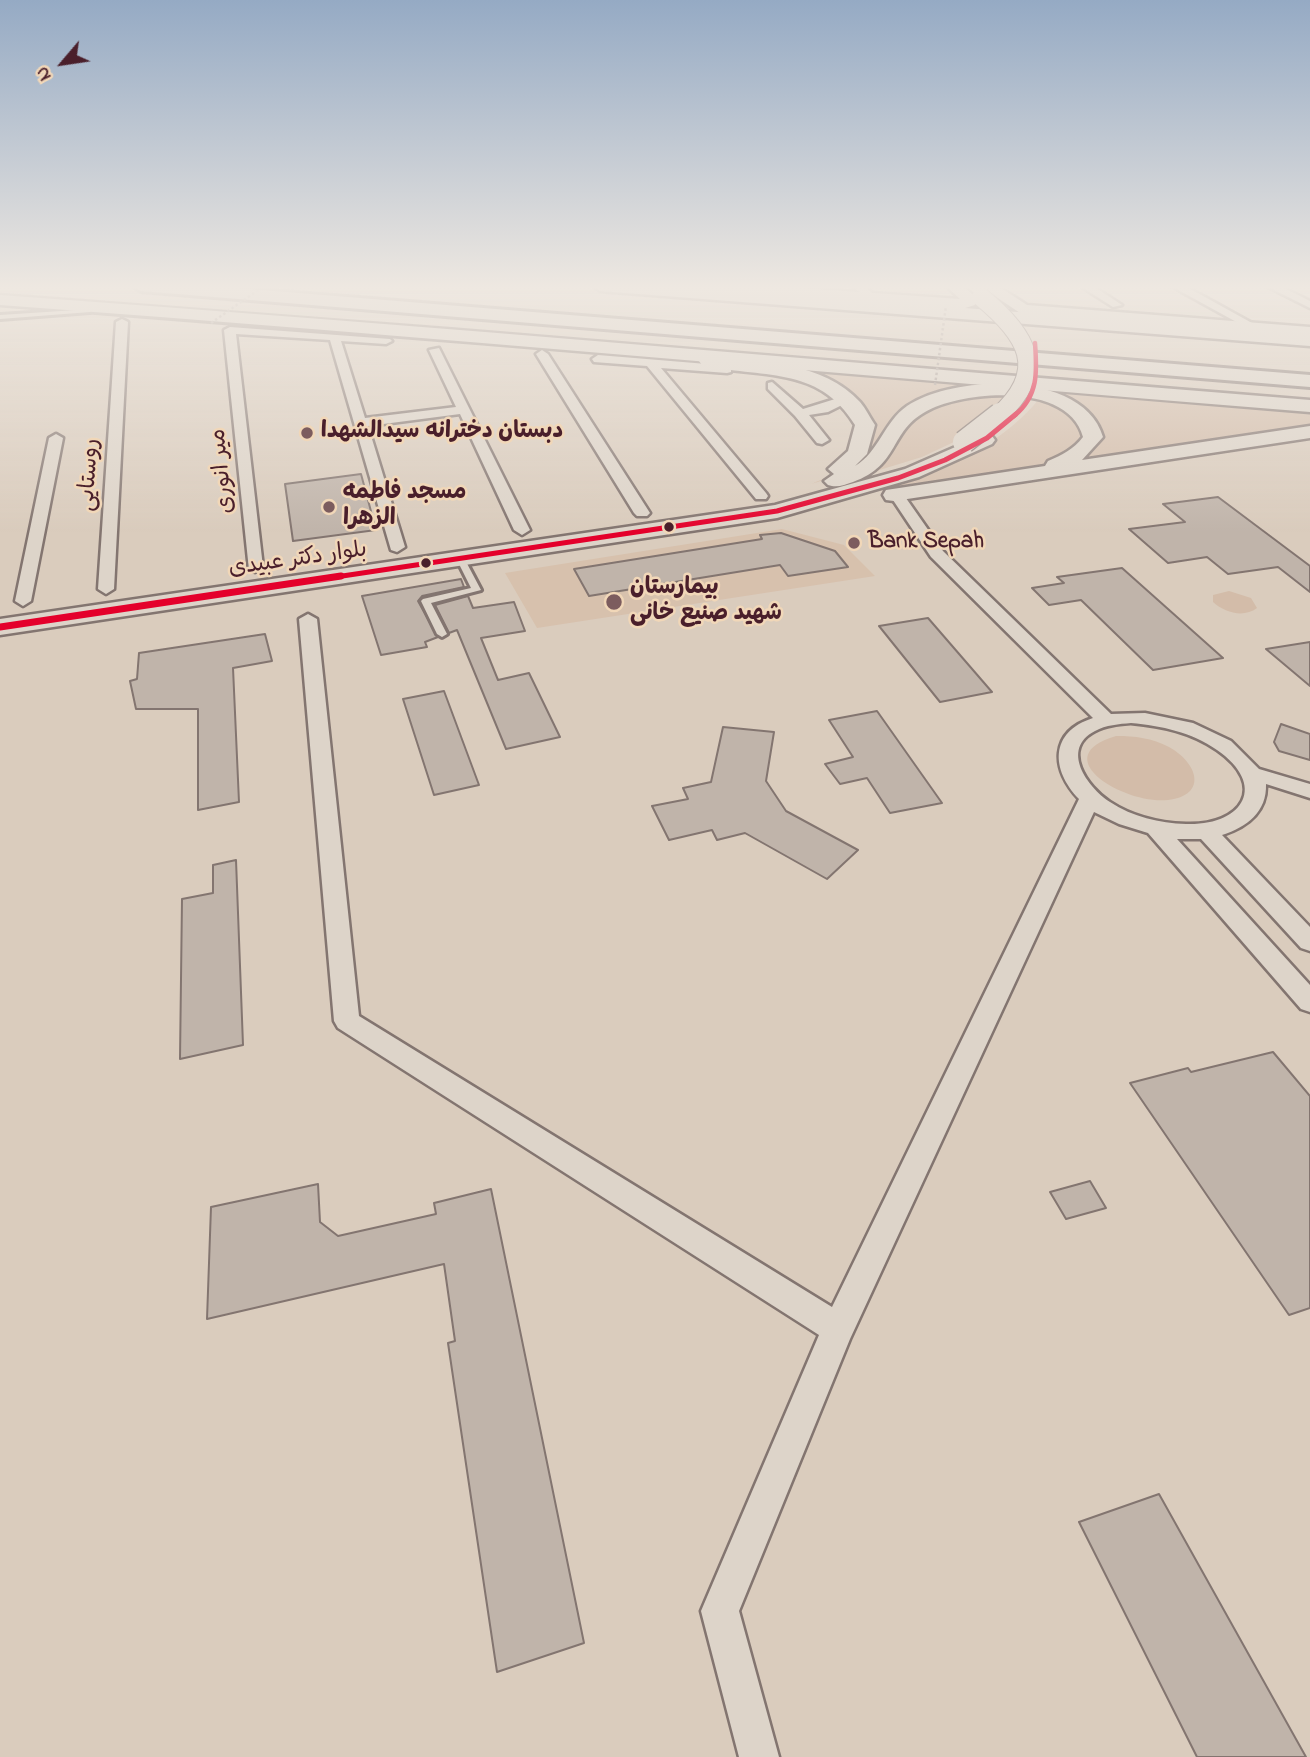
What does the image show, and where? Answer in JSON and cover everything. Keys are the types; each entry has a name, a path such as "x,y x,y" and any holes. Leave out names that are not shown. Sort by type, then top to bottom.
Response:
{"highway":[{"path":"1150,368 1310,381"}],"main road":[{"path":"750,368 781,371 823,383 854,405 865,425 857,454 834,471 788,493"},
{"path":"795,368 1310,406"},
{"path":"974,441 1013,404 1024,387 1028,368"},
{"path":"788,493 855,474 875,461 892,431 916,409 965,393 1014,390 1042,396 1072,407 1082,413 1091,424 1093,437 1087,448 1074,458 1009,478"},
{"path":"788,493 896,494 1310,432"},
{"name":"بلوار دکتر عبیدی","path":"0,604 788,493 912,473 974,441"},
{"name":"بلوار دکتر عبیدی","path":"0,627 460,558 903,468 974,441"}],"street":[{"name":"روستایی","path":"106,589 121,368"},
{"name":"میر انوری","path":"234,368 255,567"},
{"path":"344,368 397,547"},
{"path":"443,368 522,530"},
{"path":"551,368 642,513"},
{"path":"655,368 788,493"},
{"path":"714,368 727,369"},
{"path":"772,386 800,413 822,440"},
{"path":"800,413 854,405"},
{"path":"360,423 463,410"},
{"path":"23,601 56,438"},
{"path":"896,494 937,554 1106,720"},
{"path":"308,618 347,1021 838,1329"},
{"path":"1131,717 1188,727 1215,740 1236,755 1251,773 1257,793 1251,811 1234,825 1206,832 1176,832 1154,828 1114,814 1090,798 1073,778 1066,759 1070,741 1084,728 1106,720 1131,717"},
{"path":"1251,773 1310,791"},
{"path":"760,1757 720,1611 838,1329 1090,798"},
{"path":"1154,828 1310,1002"},
{"path":"1206,832 1310,942"}],"lane":[{"path":"442,634 426,601 476,590 460,558"}],"path":[{"path":"935,386 937,368"}],"shaded area":[{"path":"779,368 815,368 981,382 994,386 897,415 879,448 866,463 851,471 811,484 850,466 865,452 873,432 870,414 857,400"},
{"path":"1044,387 1310,411 1310,426 1083,460 1097,447 1103,436 1101,426 1083,409 1043,392"},
{"path":"1012,394 956,441 922,457 850,479 896,431 927,409 968,397"},
{"path":"1040,398 1073,413 1084,434 1082,441 1059,459 1042,465 857,493 933,470 979,449 1001,435"},
{"name":"بیمارستان شهید صنیع خانی","path":"782,529 844,545 875,576 537,628 505,573"},
{"path":"1229,591 1251,598 1257,608 1246,613 1235,613 1213,602 1213,595"},
{"path":"1116,736 1150,740 1179,753 1192,769 1194,785 1181,797 1150,800 1132,795 1099,778 1089,767 1088,756 1096,745"}],"building":[{"name":"مسجد فاطمه الزهرا","path":"361,474 376,530 293,541 285,484"},
{"path":"1218,497 1310,566 1310,592 1278,567 1228,574 1207,557 1168,563 1129,529 1185,522 1163,504"},
{"path":"781,533 835,551 848,567 788,576 780,565 589,596 574,569 762,539 760,535"},
{"path":"1122,568 1223,658 1153,670 1081,600 1049,605 1032,588 1064,583 1057,577"},
{"path":"461,579 464,587 422,596 418,601 438,637 425,642 427,647 381,655 362,596"},
{"path":"468,596 473,608 514,602 525,631 481,638 498,680 529,673 560,737 506,749 457,630 449,633 435,605"},
{"path":"928,618 992,692 940,702 879,626"},
{"path":"265,634 272,661 233,668 239,802 198,810 198,709 136,709 130,681 137,679 139,653"},
{"path":"1310,642 1310,686 1266,649"},
{"path":"444,691 479,785 434,795 403,699"},
{"path":"877,711 942,803 890,813 867,778 840,784 825,764 853,757 829,720"},
{"path":"1281,724 1310,734 1310,760 1279,751 1274,742"},
{"path":"723,727 774,732 766,781 786,811 858,850 827,879 745,833 717,840 712,830 669,840 652,806 688,799 683,788 711,782"},
{"path":"236,860 243,1045 180,1059 182,899 213,893 213,865"},
{"path":"1273,1052 1310,1096 1310,1308 1289,1315 1130,1083 1188,1068 1191,1072"},
{"path":"1090,1181 1106,1208 1066,1219 1050,1192"},
{"path":"318,1184 320,1222 338,1236 436,1214 434,1203 491,1189 584,1643 497,1672 448,1343 455,1341 444,1264 207,1319 211,1207"},
{"path":"1159,1494 1306,1757 1197,1757 1079,1522"}],"transit line":[{"path":"0,627 777,511 898,478 945,460 987,438 1020,411 1038,380 1037,368"}],"place":[{"name":"دبستان دخترانه سیدالشهدا","path":"307,433"},
{"name":"مسجد فاطمه الزهرا","path":"329,507"},
{"name":"Bank Sepah","path":"854,543"},
{"name":"بیمارستان شهید صنیع خانی","path":"614,602"}]}
